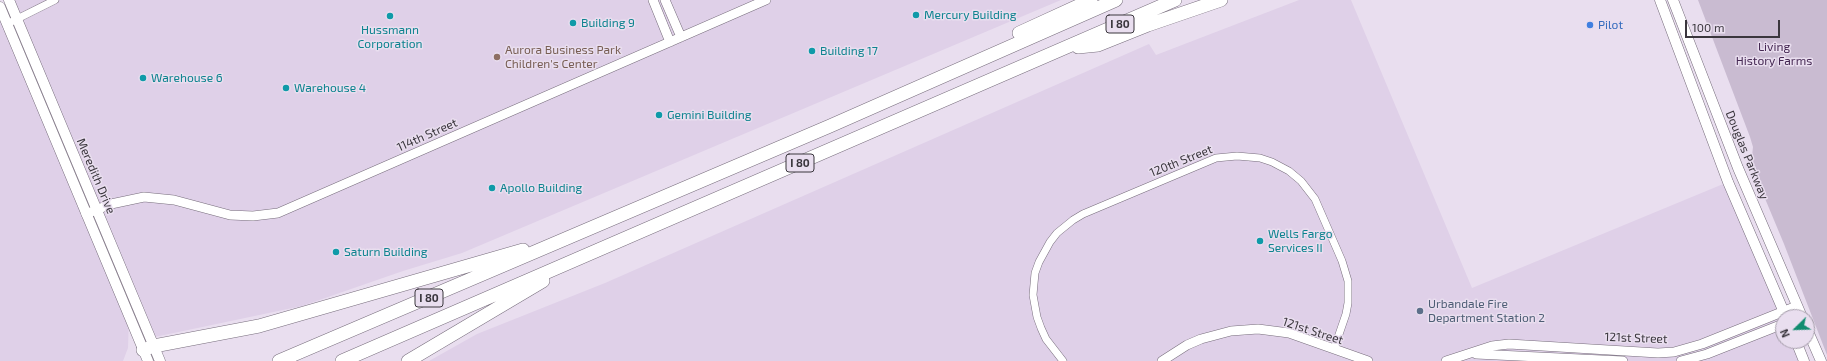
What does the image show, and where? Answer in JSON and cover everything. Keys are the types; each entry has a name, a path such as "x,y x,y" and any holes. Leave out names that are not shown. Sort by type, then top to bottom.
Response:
{"highway":[{"path":"830,126 922,78 1092,0"},
{"name":"I 80","path":"279,361 830,126 1116,0"},
{"name":"I 80","path":"342,361 1175,0"},
{"path":"1066,48 1098,45 1148,25 1221,0"},
{"path":"149,352 259,326 579,234"},
{"path":"408,361 590,254"}],"main road":[{"name":"Meredith Drive","path":"9,0 96,209 149,352"},
{"path":"1660,0 1728,182 1783,309"},
{"name":"Douglas Parkway","path":"1673,0 1738,168 1798,309"},
{"name":"Meredith Drive","path":"0,7 86,214 149,352 160,361"},
{"path":"1815,347 1821,361"},
{"path":"1799,349 1804,361"}],"street":[{"path":"7,24 55,0"},
{"path":"652,0 670,42"},
{"path":"665,0 681,37"},
{"name":"114th Street","path":"86,214 96,209 126,200 144,197 174,200 230,215 252,216 278,213 766,0"},
{"name":"120th Street","path":"1063,361 1046,339 1034,306 1034,284 1039,262 1050,242 1066,225 1082,214 1216,158 1237,156 1260,158 1272,162 1289,171 1309,190 1320,209 1342,261 1348,281 1346,314 1334,349"},
{"name":"121st Street","path":"1792,309 1797,306"},
{"name":"121st Street","path":"1446,361 1492,346 1509,344 1658,353 1674,352 1702,344 1775,318"},
{"path":"1681,361 1707,354 1775,327"},
{"name":"121st Street","path":"1162,361 1201,338 1231,330 1246,329 1266,329 1289,334 1368,361"},
{"name":"121st Street","path":"1467,354 1496,354 1623,361"}],"shaded area":[{"path":"9,0 1061,0 462,253 403,271 302,306 150,338"},
{"path":"1299,0 1351,0 1472,288 1728,182 1780,309 1775,309 1775,349 1799,349 1804,361 429,361 477,334 605,283 1149,44 1156,55"},
{"path":"0,7 129,315 128,348 123,361 0,361"}],"green space":[{"name":"Living History Farms","path":"1698,0 1827,0 1827,355 1815,324 1815,309 1809,309 1751,165 1753,147"}],"place":[{"name":"Mercury Building","path":"916,15"},
{"name":"Hussmann Corporation","path":"390,16"},
{"name":"Building 9","path":"573,23"},
{"name":"Pilot","path":"1590,25"},
{"name":"Building 17","path":"812,51"},
{"name":"Aurora Business Park Children's Center","path":"497,57"},
{"name":"Warehouse 6","path":"143,78"},
{"name":"Warehouse 4","path":"286,88"},
{"name":"Gemini Building","path":"659,115"},
{"name":"Apollo Building","path":"492,188"},
{"name":"Wells Fargo Services II","path":"1260,241"},
{"name":"Saturn Building","path":"336,252"},
{"name":"Urbandale Fire Department Station 2","path":"1420,311"}]}
